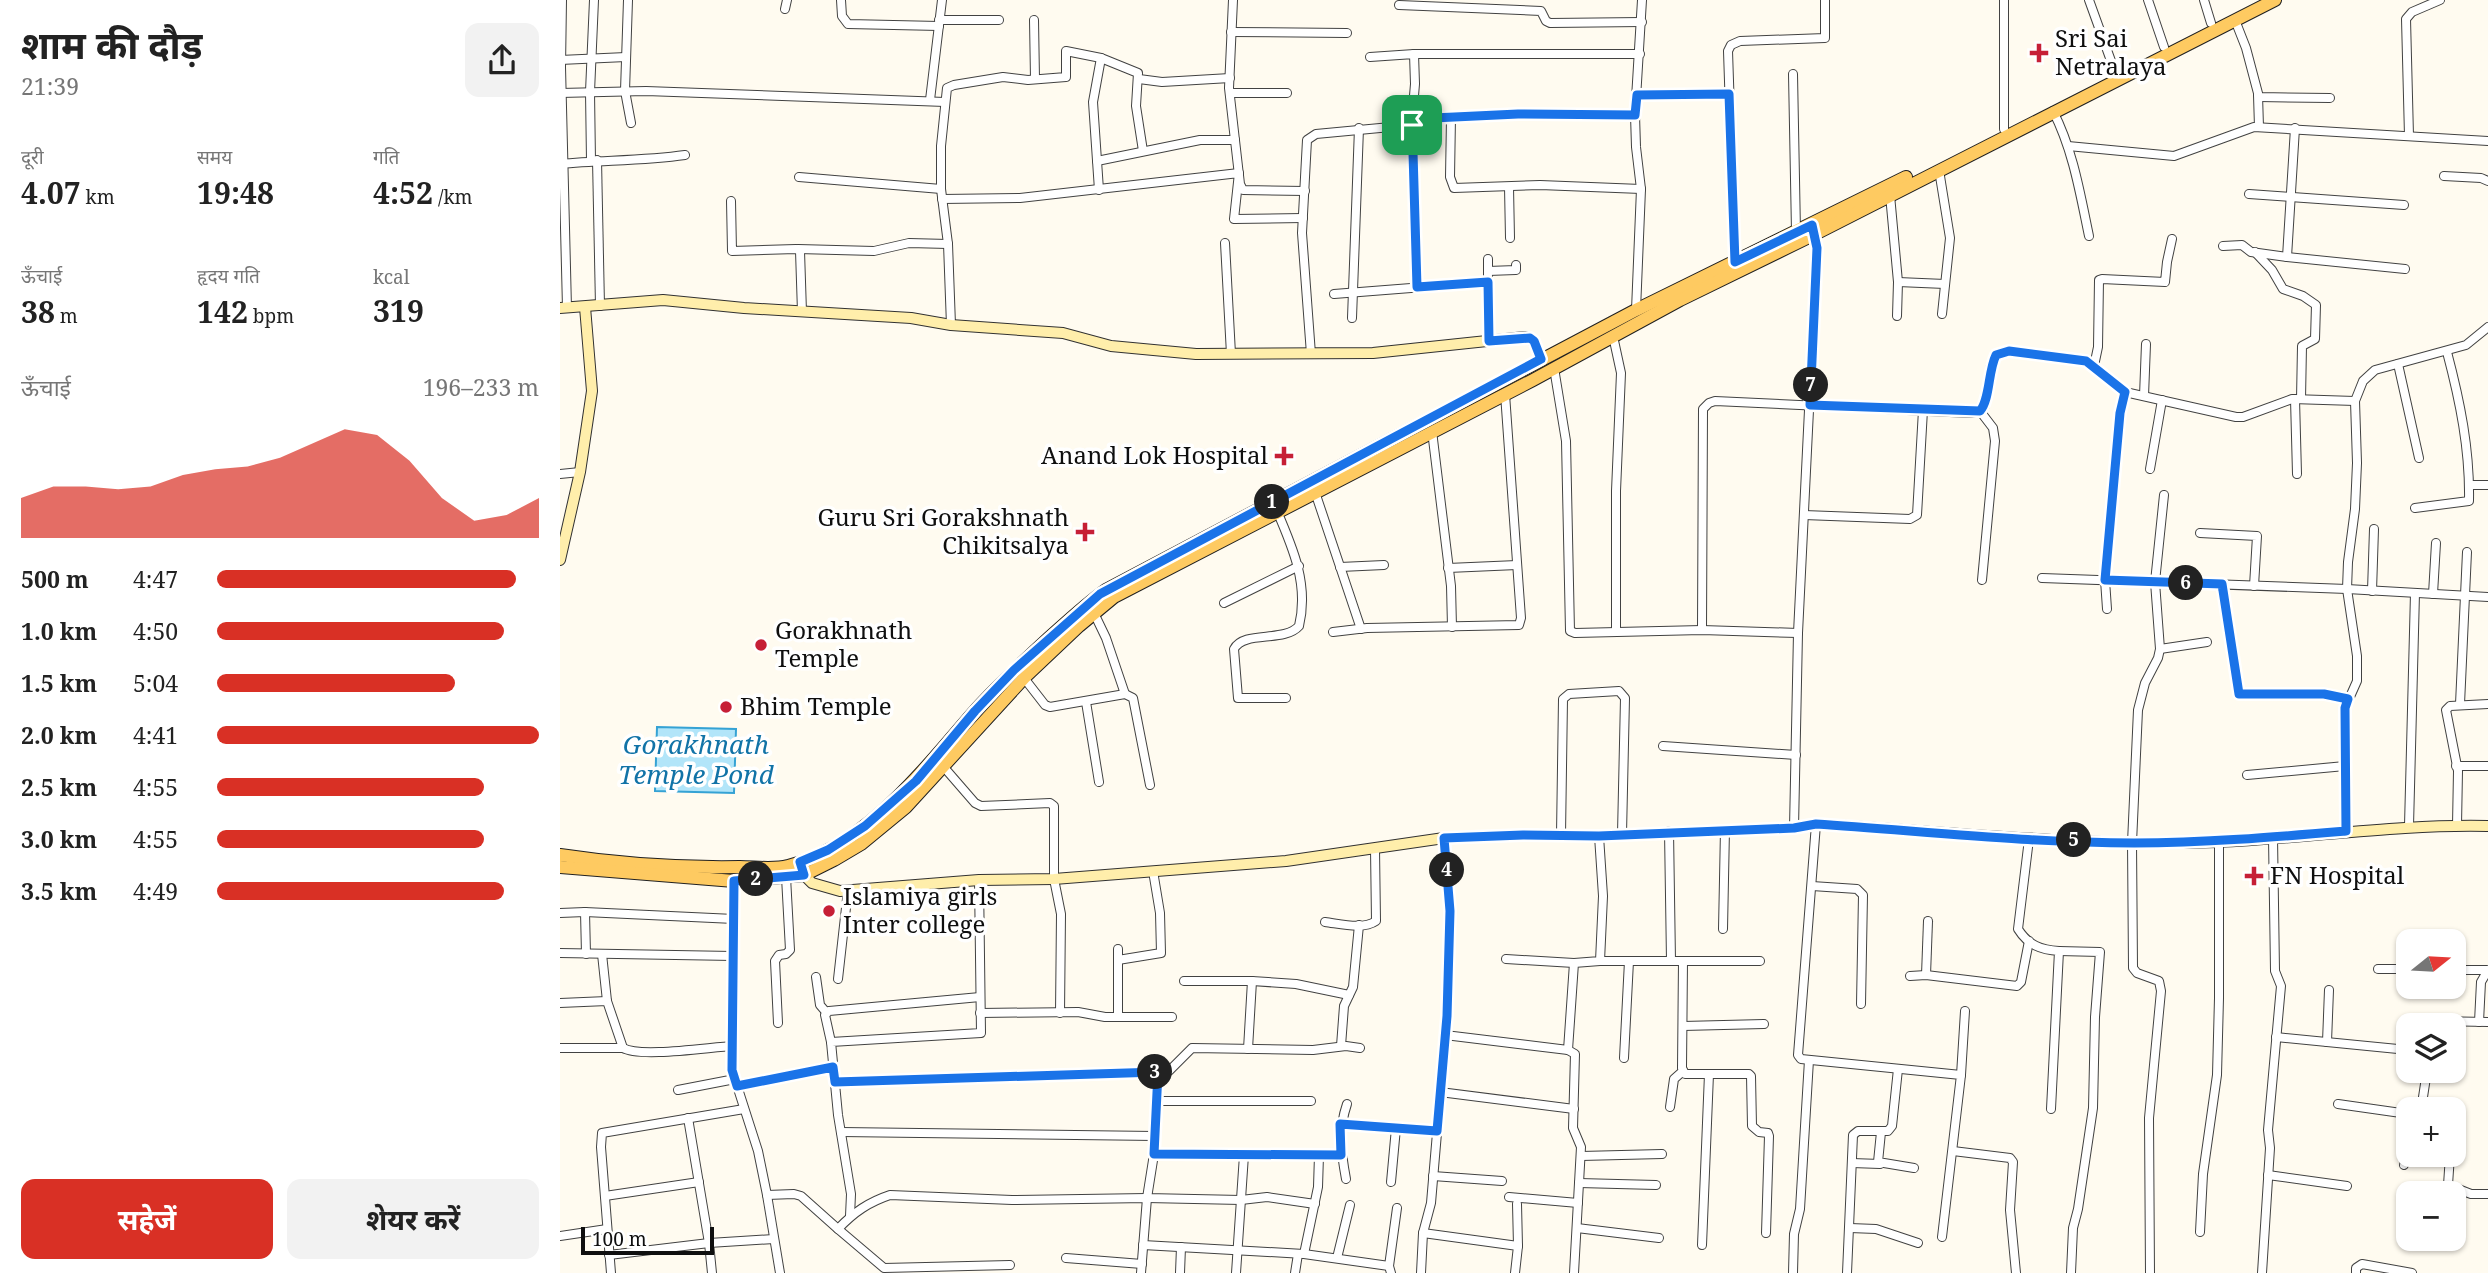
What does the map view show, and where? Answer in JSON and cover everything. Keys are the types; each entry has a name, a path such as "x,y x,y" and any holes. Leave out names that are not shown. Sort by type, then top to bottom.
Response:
{"main road":[{"path":"560,867 734,881 804,875 834,860 906,807 1024,677 1114,597 1555,368 2004,129 2256,0"},
{"path":"560,867 607,862 787,867 828,850 865,826 916,781 975,711 1014,670 1100,594 1636,310 1797,232 1813,229 1890,195 2275,0"}],"street":[{"path":"562,0 560,60 563,308 663,300 911,318 951,325 1063,333 1111,346 1196,354 1373,353 1530,338 1534,341 1541,359"},
{"path":"594,0 590,92 600,306"},
{"path":"628,0 625,91 631,123"},
{"path":"841,0 842,16 848,24 999,20"},
{"path":"930,100 942,0"},
{"path":"1233,0 1230,93 1240,184 1243,190 1305,191"},
{"path":"1636,310 1641,189 1635,115 1642,0"},
{"path":"1735,262 1728,51 1731,45 1740,41 1825,38 1825,0"},
{"path":"2004,0 2004,129"},
{"path":"2089,0 2115,72"},
{"path":"2148,0 2164,47"},
{"path":"2204,0 2211,23"},
{"path":"2409,136 2406,19 2412,12 2440,0"},
{"path":"1399,5 1440,3 1541,11 1550,23 1642,22"},
{"path":"1034,20 1035,79"},
{"path":"2235,20 2246,48 2258,95 2259,127"},
{"path":"1231,32 1347,33"},
{"path":"951,325 941,189 941,146 946,91 954,85 1003,77 1066,77 1066,51 1101,58 1136,72 1139,79 1136,106 1143,151"},
{"path":"1370,57 1414,54 1640,54"},
{"path":"1414,54 1412,122 1417,287"},
{"path":"560,60 626,57"},
{"path":"1099,190 1093,93 1101,58"},
{"path":"1793,74 1797,232"},
{"path":"1139,79 1162,82 1230,79"},
{"path":"561,93 625,91 945,102"},
{"path":"1230,93 1287,93"},
{"path":"1637,95 1729,94"},
{"path":"2258,95 2330,99"},
{"path":"2053,111 2068,146 2089,236"},
{"path":"1311,354 1302,242 1307,140 1316,134 1451,117 1518,114 1635,115"},
{"path":"1451,117 1450,177 1454,188 1540,185 1641,189"},
{"path":"2068,146 2174,156 2247,128 2259,127 2488,141"},
{"path":"1352,318 1359,128"},
{"path":"2287,257 2295,128"},
{"path":"1097,161 1207,140 1235,140"},
{"path":"561,164 650,160 685,155"},
{"path":"1939,170 1950,238 1942,314"},
{"path":"942,199 1007,199 1239,173"},
{"path":"1239,173 1234,219 1303,218"},
{"path":"2444,176 2481,178 2488,181"},
{"path":"799,177 941,189"},
{"path":"1509,187 1510,238"},
{"path":"2249,194 2404,205"},
{"path":"1890,195 1898,282 1898,316"},
{"path":"731,201 732,251 874,251 909,243 947,244"},
{"path":"1794,828 1798,633 1817,248 1813,229"},
{"path":"2094,366 2098,347 2099,281 2165,282 2166,262 2172,239"},
{"path":"1225,243 1231,354"},
{"path":"2223,246 2242,245 2255,253 2272,270 2283,289 2303,296 2316,306 2315,340 2302,346 2297,474"},
{"path":"796,249 801,254 802,312"},
{"path":"2255,253 2405,269"},
{"path":"1488,259 1489,341"},
{"path":"1488,271 1516,270 1516,265"},
{"path":"1334,294 1488,282"},
{"path":"1898,282 1945,284"},
{"path":"560,560 580,472 592,391 586,307"},
{"path":"2346,831 2345,708 2357,681 2357,656 2347,589 2356,509 2355,401 2368,374 2375,370 2466,345 2488,327"},
{"path":"1613,336 1621,373 1616,491 1616,631"},
{"path":"2144,396 2146,344"},
{"path":"1702,629 1703,409 1709,403 1715,401 1980,411 1985,406 1991,365 1996,355 2009,351 2086,361 2125,392 2243,417 2284,401 2355,401"},
{"path":"2415,508 2468,503 2470,485 2461,411 2447,352"},
{"path":"2398,364 2419,458"},
{"path":"1555,368 1566,441 1569,626 1575,633 1702,629 1798,633"},
{"path":"2107,608 2105,580 2120,413 2125,392"},
{"path":"1333,632 1519,625 1521,618 1505,394"},
{"path":"2150,469 2162,400"},
{"path":"1804,515 1910,519 1917,515 1923,410"},
{"path":"1980,411 1993,428 1995,441 1982,580"},
{"path":"1432,431 1452,628"},
{"path":"560,474 580,472"},
{"path":"2470,485 2488,485"},
{"path":"1315,492 1361,629"},
{"path":"2150,1273 2149,1118 2161,991 2159,981 2137,973 2133,968 2132,843 2138,710 2145,682 2160,649 2155,582 2164,495"},
{"path":"1277,512 1299,566 1299,626 1287,634 1241,641 1234,649 1238,698 1286,698"},
{"path":"2372,591 2374,528"},
{"path":"2200,533 2257,536 2254,586"},
{"path":"2433,594 2436,543"},
{"path":"2460,705 2467,552"},
{"path":"1340,568 1384,565"},
{"path":"1448,568 1517,565"},
{"path":"1224,603 1299,566"},
{"path":"2042,578 2488,597"},
{"path":"2222,584 2239,694 2324,694 2348,699"},
{"path":"2409,826 2415,593"},
{"path":"1094,613 1106,638 1125,694"},
{"path":"2160,649 2207,642"},
{"path":"1024,677 1045,705 1059,707 1125,694 1133,698 1150,785"},
{"path":"1562,835 1563,699 1569,694 1619,691 1625,698 1622,834"},
{"path":"1086,702 1099,782"},
{"path":"2457,825 2456,766 2446,710 2449,706 2488,704"},
{"path":"1663,746 1796,755"},
{"path":"942,765 975,803 981,806 1050,803 1054,806 1054,879 1061,914 1060,1013"},
{"path":"2247,775 2345,766"},
{"path":"2456,766 2488,766"},
{"path":"800,862 804,875 811,883 840,891 1286,862 1444,838 1599,836 1669,831 1794,828 1816,824 2029,839 2132,843 2219,842 2409,826 2488,826"},
{"path":"1816,824 1798,1055 1801,1059 1809,1060 1961,1075"},
{"path":"1723,929 1725,829"},
{"path":"1669,831 1671,961"},
{"path":"1599,836 1603,896 1600,961"},
{"path":"2262,1273 2270,1148 2268,1130 2281,986 2275,971 2273,837"},
{"path":"1421,1273 1423,1233 1431,1203 1445,1035 1450,911 1444,838"},
{"path":"2029,839 2018,929 2029,942 2042,950 2101,952 2095,1017 2093,1108 2073,1228 2071,1273"},
{"path":"2200,1232 2203,1174 2217,1075 2219,842"},
{"path":"1325,922 1359,925 1374,923 1377,916 1375,849"},
{"path":"1118,960 1161,953 1160,913 1153,872"},
{"path":"778,1024 775,961 779,955 790,950 786,877"},
{"path":"831,1042 981,1033 979,880"},
{"path":"734,881 732,1070 758,1152 780,1273"},
{"path":"1812,886 1857,889 1863,895 1861,1004"},
{"path":"838,979 848,890"},
{"path":"584,912 586,954"},
{"path":"560,913 734,919"},
{"path":"1926,975 1928,921"},
{"path":"1341,1046 1344,1006 1353,987 1359,925"},
{"path":"1910,976 1926,975 2017,986 2021,982 2029,942"},
{"path":"1118,949 1118,1017"},
{"path":"2051,1109 2059,951"},
{"path":"560,953 733,956"},
{"path":"602,954 607,1001 623,1048"},
{"path":"1506,959 1574,963 1760,961"},
{"path":"1624,1058 1629,961"},
{"path":"1670,1107 1674,1079 1683,1071 1683,961"},
{"path":"1568,1050 1574,963"},
{"path":"2378,969 2396,969"},
{"path":"2466,970 2488,970"},
{"path":"2466,1022 2484,1022 2481,982 2488,970"},
{"path":"816,977 820,1005 826,1012 827,1032 831,1042 851,1194 850,1216"},
{"path":"1184,981 1296,984 1349,995"},
{"path":"1248,1049 1252,981"},
{"path":"2327,1042 2329,990"},
{"path":"826,1012 904,1002 980,997"},
{"path":"560,1003 607,1001"},
{"path":"1942,1237 1961,1075 1965,1011"},
{"path":"980,1013 1172,1017"},
{"path":"1683,1026 1764,1024"},
{"path":"1445,1035 1568,1050 1575,1054 1573,1128 1581,1147 1581,1156 1574,1273"},
{"path":"2276,1037 2396,1049"},
{"path":"560,1048 623,1048 651,1052 733,1046"},
{"path":"835,1082 1169,1072 1185,1052 1192,1048 1360,1048"},
{"path":"1793,1273 1795,1230 1800,1209 1809,1060"},
{"path":"678,1090 833,1067"},
{"path":"1847,1273 1853,1135 1855,1132 1888,1131 1892,1126 1898,1069"},
{"path":"1683,1071 1685,1074 1751,1076 1752,1126 1769,1136 1766,1233"},
{"path":"1066,1258 1141,1268 1154,1154 1158,1072"},
{"path":"1702,1245 1709,1074"},
{"path":"1440,1092 1574,1109"},
{"path":"1156,1101 1311,1101"},
{"path":"1346,1179 1341,1155 1340,1124 1347,1104"},
{"path":"2338,1104 2396,1112"},
{"path":"611,1273 602,1133 744,1109"},
{"path":"688,1118 712,1273"},
{"path":"1340,1124 1437,1131"},
{"path":"1391,1182 1396,1128"},
{"path":"841,1132 1155,1136"},
{"path":"1880,1164 1881,1132"},
{"path":"1953,1151 2010,1158 2013,1162 2010,1210 2016,1273"},
{"path":"1154,1154 1341,1155"},
{"path":"1581,1156 1662,1154"},
{"path":"1236,1273 1244,1155"},
{"path":"1295,1273 1315,1204 1320,1155"},
{"path":"1852,1163 1914,1168"},
{"path":"2449,1167 2448,1185 2471,1194 2488,1194"},
{"path":"2268,1175 2347,1186"},
{"path":"1433,1176 1502,1181"},
{"path":"605,1196 699,1182"},
{"path":"1579,1183 1656,1185"},
{"path":"767,1195 801,1196 884,1271 1010,1265"},
{"path":"838,1228 850,1216 875,1200 890,1195 1012,1200 1241,1200 1267,1197 1315,1204"},
{"path":"1509,1197 1578,1203"},
{"path":"1337,1258 1350,1205"},
{"path":"1514,1273 1518,1246 1517,1205"},
{"path":"1143,1245 1301,1254 1390,1269 1397,1208"},
{"path":"1577,1228 1659,1238"},
{"path":"1850,1228 1876,1229 1918,1243"},
{"path":"560,1236 607,1229"},
{"path":"1423,1233 1518,1246"},
{"path":"609,1255 709,1243 774,1239"},
{"path":"1180,1273 1181,1247"},
{"path":"2356,1273 2356,1268 2362,1265 2412,1273"}],"water":[{"name":"Gorakhnath Temple Pond","path":"657,727 736,729 734,793 655,791"}],"place":[{"name":"Sri Sai Netralaya","path":"2039,53"},
{"name":"Anand Lok Hospital","path":"1284,456"},
{"name":"Guru Sri Gorakshnath Chikitsalya","path":"1085,532"},
{"name":"Gorakhnath Temple","path":"761,645"},
{"name":"Bhim Temple","path":"726,707"},
{"name":"FN Hospital","path":"2254,876"},
{"name":"Islamiya girls Inter college","path":"829,911"}],"route":[{"path":"1729,94 1735,262 1812,225 1815,234 1817,248 1810,405 1971,413 1980,411 1985,406 1991,365 1996,355 2009,351 2086,361 2102,372 2125,392 2120,413 2105,580 2222,584 2239,694 2324,694 2348,699 2345,708 2346,831 2219,842 2132,843 2029,839 1816,824 1794,828 1669,831 1599,836 1444,838 1450,911 1447,1016 1437,1131 1340,1124 1341,1155 1154,1154 1158,1072 835,1082 833,1067 737,1086 732,1070 734,881 804,875 800,862 828,850 865,826 916,781 975,711 1014,670 1100,594 1541,359 1534,341 1530,338 1489,341 1488,282 1417,287 1412,125 1412,119 1518,114 1635,115 1637,95 1729,94"}]}
